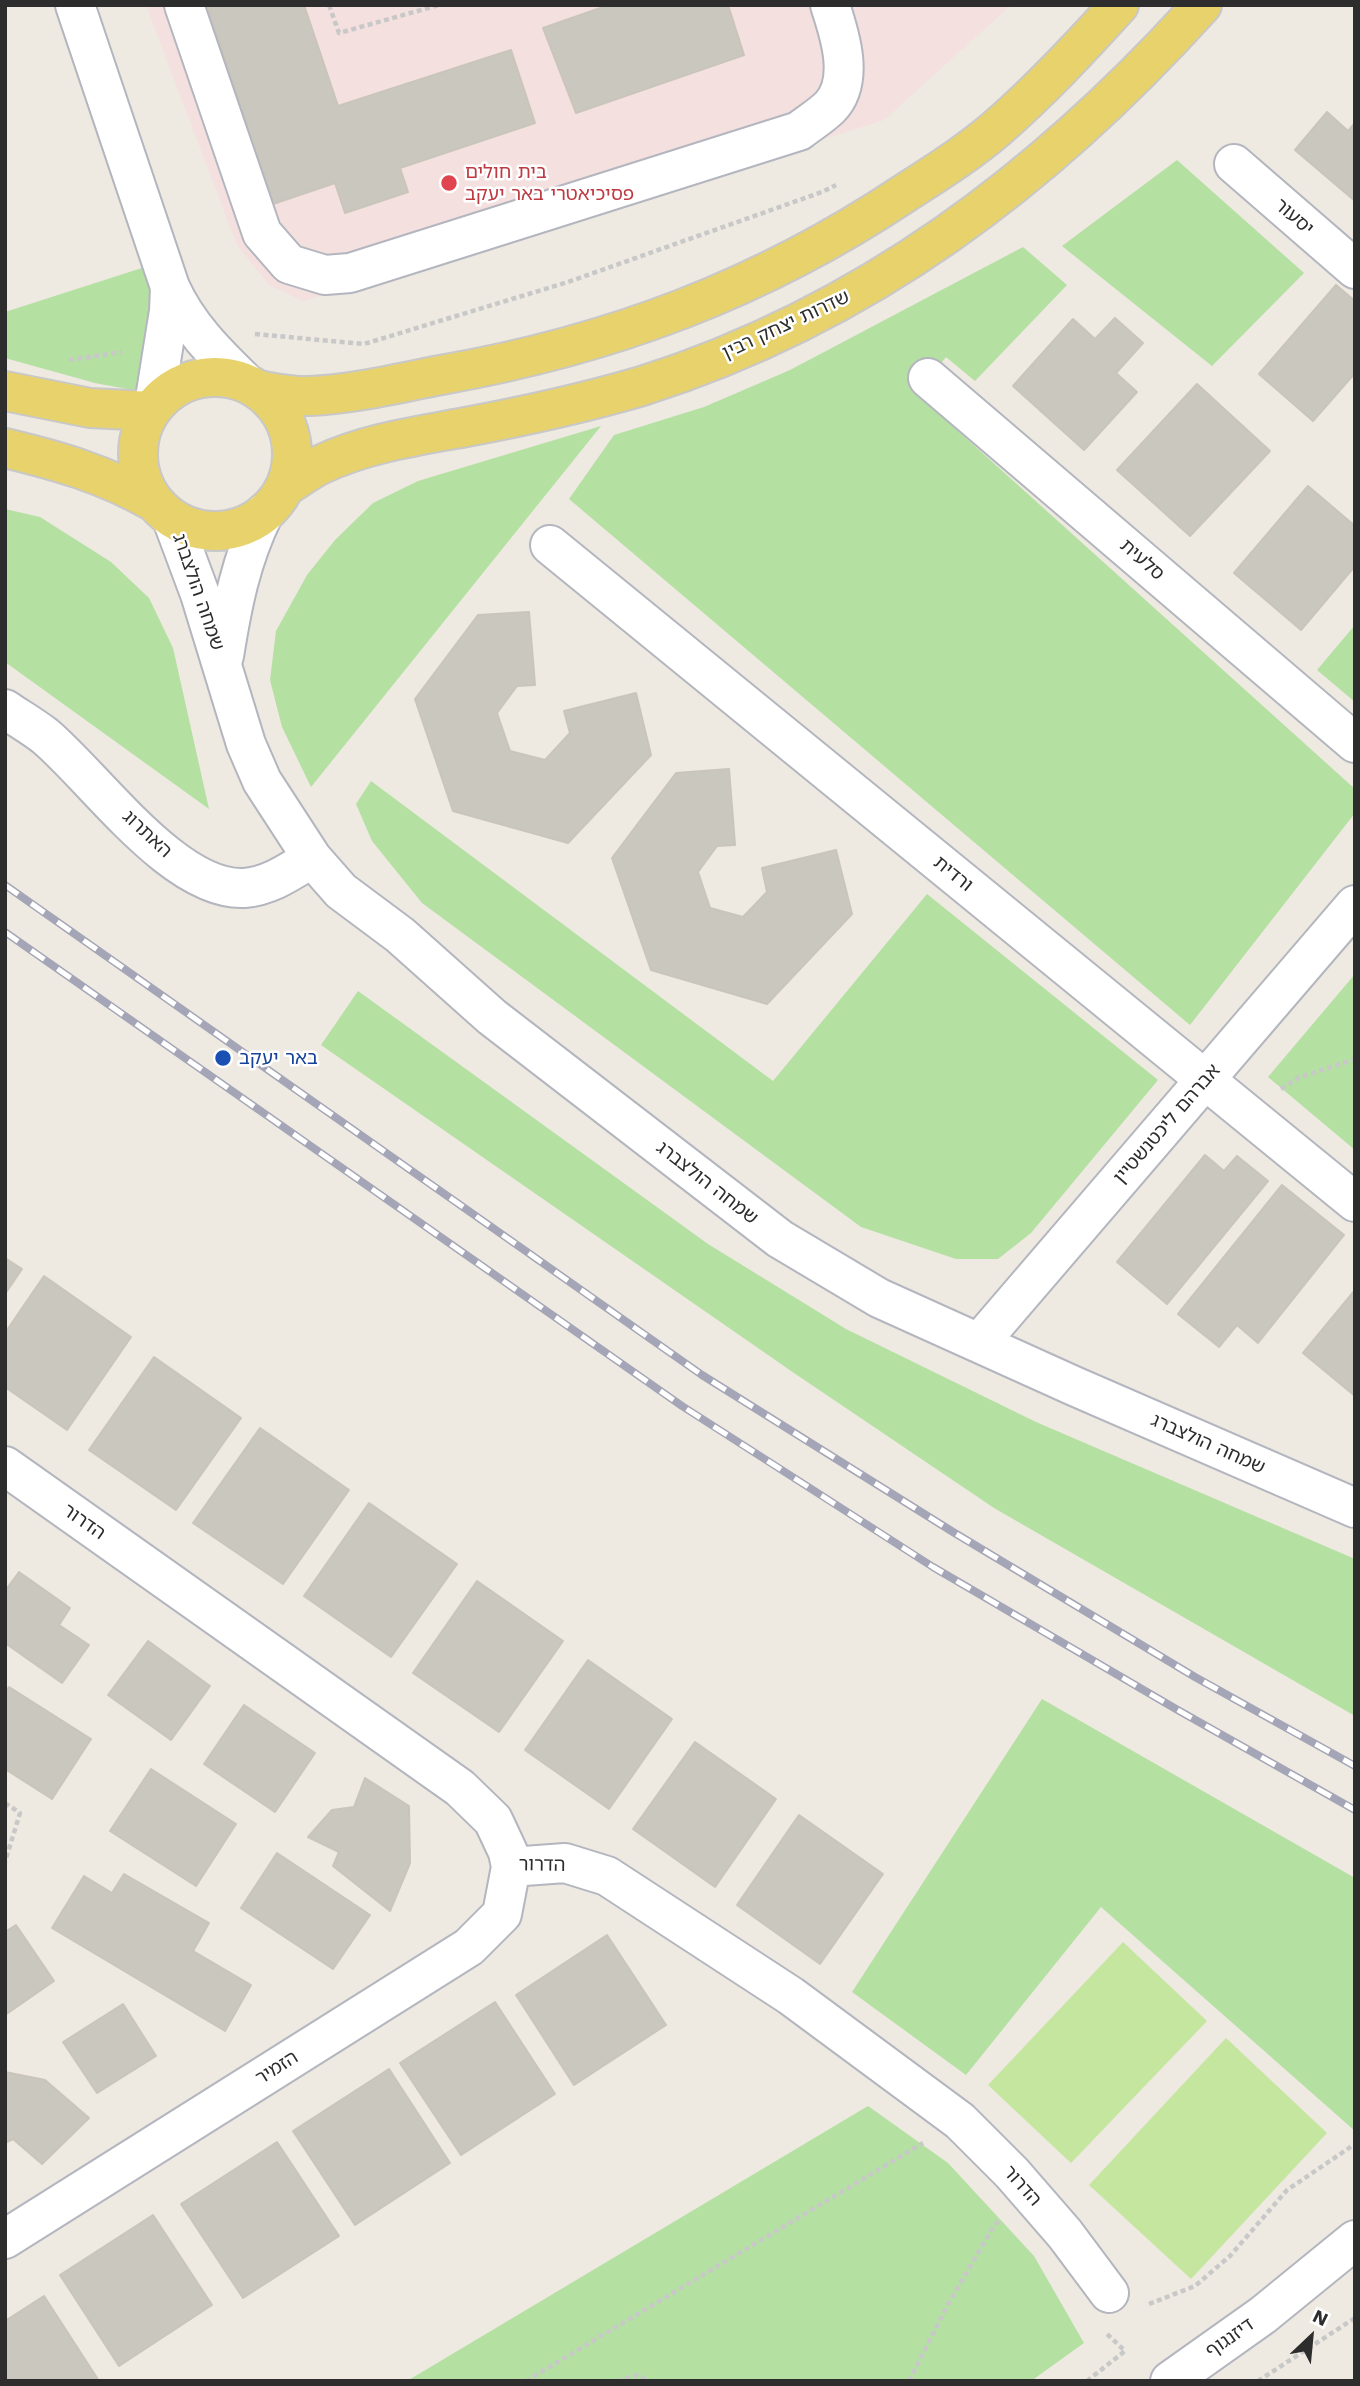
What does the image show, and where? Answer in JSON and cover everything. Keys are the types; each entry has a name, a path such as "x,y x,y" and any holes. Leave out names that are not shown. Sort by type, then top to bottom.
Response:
{"main road":[{"path":"162,510 140,477 137,450 142,426 152,408 173,388 195,378 219,376 251,386 309,397 492,366 620,333 725,293 844,232 955,160 994,130 1041,87 1119,5"},
{"name":"שדרות יצחק רבין","path":"275,500 321,465 353,452 390,442 532,415 641,386 744,347 845,299 904,265 992,203 1113,98 1202,5"},
{"path":"5,448 73,465 116,482 197,529 223,531 249,523 275,500 292,461 291,436 281,413 265,395 251,386"},
{"path":"5,391 62,404 152,408"}],"street":[{"path":"75,5 179,307 194,327 251,386"},
{"path":"184,5 262,233 289,264 325,275 350,273 799,131 832,106 844,80 840,34 830,5"},
{"name":"יסעור","path":"1234,164 1355,269"},
{"path":"152,408 169,311 170,287"},
{"name":"סלעית","path":"929,378 1355,743"},
{"name":"שמחה הולצברג","path":"223,665 242,565 252,536 275,500"},
{"name":"שמחה הולצברג","path":"162,510 189,558 246,744 262,781 312,858 341,891 400,935 492,1017 780,1239 879,1298 1355,1508"},
{"name":"ורדית","path":"551,545 1355,1202"},
{"name":"האתרוג","path":"5,709 45,737 148,838 194,874 218,885 242,888 258,886 286,874 312,858"},
{"name":"אברהם ליכטנשטיין","path":"979,1343 1355,905"},
{"name":"הדרור","path":"7,1470 460,1787 493,1820 508,1852 511,1867 565,1863 607,1876 791,1996 960,2121 1026,2189 1065,2234 1109,2292"},
{"name":"הזמיר","path":"5,2239 469,1947 502,1914 511,1867"},
{"name":"דיזנגוף","path":"1170,2381 1263,2315 1355,2240"}],"path":[{"path":"330,5 339,33 439,5"},
{"path":"1245,1112 1298,1079 1355,1059"},
{"path":"5,1802 20,1813 5,1862"},
{"path":"526,2381 960,2121"},
{"path":"1087,2381 1125,2351 1083,2311 1109,2292 1144,2306 1195,2286 1230,2256 1287,2190 1355,2144"},
{"path":"909,2381 947,2306 992,2229 1026,2189"},
{"path":"1258,2381 1355,2318"},
{"path":"617,2381 637,2375 649,2381"}],"shaded area":[{"name":"בית חולים פסיכיאטרי באר יעקב","path":"146,5 1011,5 884,120 303,301 269,285 237,245"}],"green space":[{"path":"1177,160 1304,273 1212,366 1062,246"},
{"path":"1023,247 1067,285 975,381 946,357 917,394 1355,789 1355,813 1190,1025 569,499 614,435 704,407 790,370"},
{"path":"145,267 171,332 143,392 95,383 5,358 5,312"},
{"path":"601,426 311,787 282,727 270,680 276,631 307,575 335,540 373,503 418,481"},
{"path":"5,509 40,517 111,562 149,598 173,648 209,809 5,662"},
{"path":"1355,625 1355,702 1317,670"},
{"path":"371,781 773,1081 927,894 1158,1080 1031,1233 998,1259 956,1259 861,1227 422,903 372,841 356,804"},
{"path":"1355,974 1355,1150 1268,1077"},
{"path":"358,991 708,1244 846,1329 1036,1422 1355,1559 1355,1716 994,1508 794,1373 321,1045"},
{"path":"1042,1699 1355,1878 1355,2131 1101,1907 966,2075 852,1992"},
{"path":"1123,1942 1207,2021 1071,2163 988,2085"},
{"path":"1226,2038 1327,2133 1191,2279 1089,2185"},
{"path":"868,2106 948,2163 1034,2256 1084,2343 1031,2381 407,2381"}],"building":[{"path":"207,5 304,5 338,106 511,50 535,123 400,168 408,192 345,213 335,183 273,204"},
{"path":"609,5 728,5 744,55 576,113 543,28"},
{"path":"1327,112 1348,131 1355,123 1355,201 1295,150"},
{"path":"1336,285 1355,301 1355,373 1313,421 1259,374"},
{"path":"1115,318 1143,343 1116,373 1137,392 1084,450 1013,386 1073,319 1095,339"},
{"path":"1197,384 1270,451 1190,536 1117,470"},
{"path":"1308,486 1355,526 1355,566 1301,630 1234,573"},
{"path":"529,612 535,685 517,686 497,713 510,751 545,760 570,733 564,711 636,693 651,755 568,843 453,811 415,699 478,615"},
{"path":"729,769 735,845 717,846 698,872 710,908 743,917 767,892 762,868 836,850 852,914 767,1004 651,970 612,858 676,773"},
{"path":"1205,1155 1224,1171 1237,1156 1268,1181 1167,1304 1117,1262"},
{"path":"1282,1185 1344,1235 1258,1343 1237,1325 1219,1347 1178,1314"},
{"path":"5,1258 22,1269 5,1294"},
{"path":"44,1276 131,1337 67,1430 5,1387 5,1333"},
{"path":"1355,1290 1355,1396 1303,1353"},
{"path":"154,1357 241,1418 176,1510 89,1450"},
{"path":"260,1428 349,1490 283,1584 193,1523"},
{"path":"369,1503 457,1564 391,1657 304,1596"},
{"path":"19,1572 70,1608 59,1625 89,1645 62,1683 5,1643 5,1591"},
{"path":"477,1581 563,1641 499,1732 413,1673"},
{"path":"148,1641 210,1686 171,1740 108,1695"},
{"path":"588,1660 672,1719 609,1809 525,1750"},
{"path":"9,1687 91,1739 52,1799 5,1769 5,1693"},
{"path":"244,1705 315,1753 275,1812 204,1764"},
{"path":"695,1742 776,1799 715,1887 633,1829"},
{"path":"151,1769 236,1824 196,1886 110,1831"},
{"path":"365,1778 409,1806 410,1863 390,1911 333,1866 339,1852 308,1837 332,1810 354,1807"},
{"path":"799,1815 883,1874 820,1964 737,1905"},
{"path":"277,1853 370,1915 333,1969 241,1908"},
{"path":"124,1874 209,1923 193,1951 251,1985 225,2031 52,1928 84,1876 112,1893"},
{"path":"16,1925 54,1981 5,2015 5,1932"},
{"path":"607,1935 666,2025 574,2085 516,1995"},
{"path":"495,2002 555,2094 461,2155 400,2063"},
{"path":"123,2004 156,2056 97,2093 63,2042"},
{"path":"389,2069 450,2163 355,2225 293,2131"},
{"path":"5,2072 45,2080 89,2118 42,2164 13,2139 5,2143"},
{"path":"277,2142 339,2236 243,2298 181,2204"},
{"path":"153,2215 212,2305 119,2366 60,2275"},
{"path":"44,2296 99,2381 5,2381 5,2321"}],"railway":[{"path":"5,885 702,1375 953,1532 1195,1677 1355,1766"},
{"path":"5,932 682,1406 933,1567 1355,1810"}],"place":[{"name":"בית חולים פסיכיאטרי באר יעקב","path":"449,183"},
{"name":"באר יעקב","path":"223,1058"}]}
